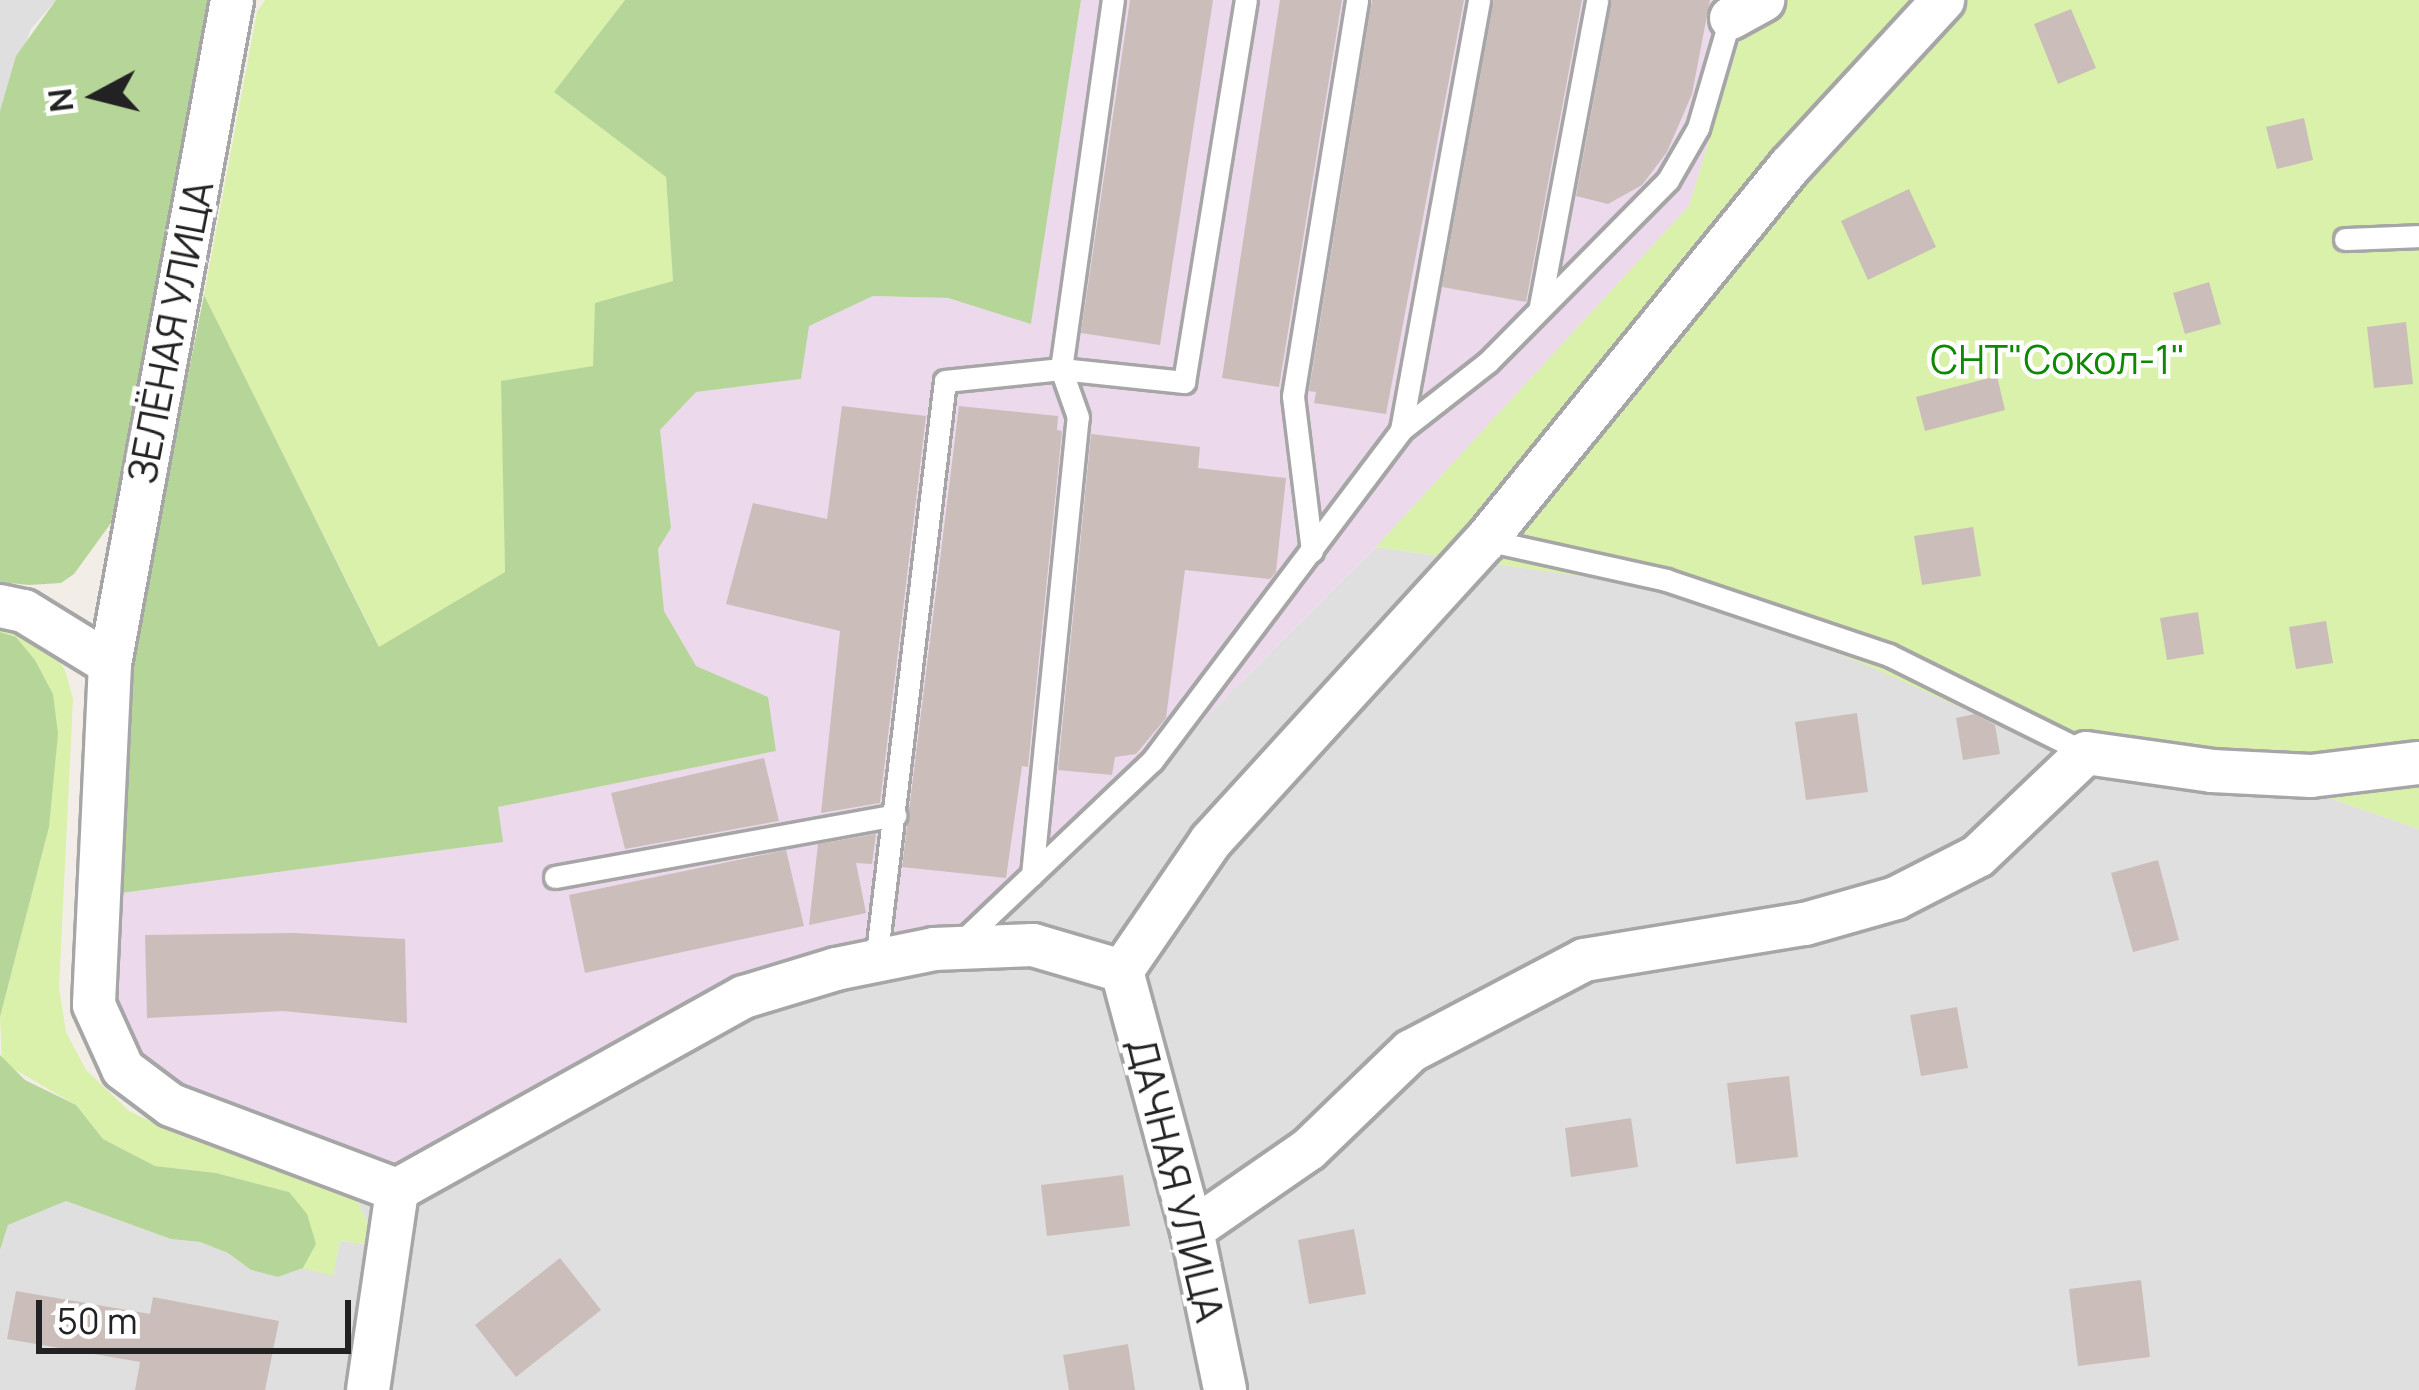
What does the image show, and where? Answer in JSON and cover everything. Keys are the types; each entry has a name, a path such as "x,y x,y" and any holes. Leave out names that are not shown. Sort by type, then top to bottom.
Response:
{"street":[{"name":"ЗЕЛЁНАЯ УЛИЦА","path":"232,0 110,664 94,1004 123,1069 172,1105 397,1190"},
{"path":"368,1390 397,1190 744,997 876,961 954,948 1033,945 1122,971 1211,841 1486,540 1790,166 1942,0"},
{"path":"0,606 24,610 110,664"},
{"path":"1192,1230 1309,1149 1411,1051 1584,960 1805,924 1896,898 1978,856 2086,753 2212,771 2311,776 2419,763"},
{"name":"ДАЧНАЯ УЛИЦА","path":"1122,971 1192,1230 1225,1390"}],"lane":[{"path":"1032,875 1078,417 1061,369 1113,0"},
{"path":"876,961 945,381 1061,369 1184,382 1246,0"},
{"path":"1312,550 1293,396 1357,0"},
{"path":"1401,430 1479,0"},
{"path":"1540,307 1597,0"},
{"path":"954,948 1152,761 1401,430 1488,362 1668,180 1698,128 1743,6"},
{"path":"2345,239 2419,236"},
{"path":"1486,540 1666,580 1889,655 2086,753"},
{"path":"555,877 895,815"}],"shaded area":[{"path":"0,0 56,0 31,29 0,111"},
{"path":"1081,0 1752,0 1689,206 1376,547 993,931 830,952 396,1171 235,1113 131,1054 109,989 114,894 502,842 497,807 776,751 767,697 696,666 663,611 658,549 671,528 660,430 695,392 801,379 808,326 873,296 947,298 1031,323"},
{"path":"1376,547 1665,588 1857,661 2225,762 2419,829 2419,1390 0,1390 0,1250 8,1225 66,1201 171,1239 200,1242 228,1253 251,1270 278,1277 303,1268 333,1275 340,1241 365,1244 368,1224 356,1197 381,1166 734,983 993,931"}],"green space":[{"path":"56,0 217,0 111,523 74,574 61,583 29,585 0,582 0,111 16,56"},
{"path":"265,0 625,0 555,92 666,177 673,281 594,366 502,382 505,572 380,648 204,295 257,12"},
{"path":"625,0 1081,0 1031,324 948,298 873,296 809,326 801,379 696,392 660,430 671,528 658,549 664,611 696,666 768,697 776,751 498,807 503,842 114,894 126,684 204,295 379,647 505,572 501,381 593,366 595,303 673,281 666,177 554,92"},
{"name":"СНТ\"Сокол-1\"","path":"1752,0 2419,0 2419,829 2225,762 2047,746 1857,661 1665,588 1376,547 1689,206"},
{"path":"0,625 48,646 65,670 73,699 59,987 66,1032 86,1070 129,1111 181,1136 341,1181 356,1197 368,1224 366,1244 340,1241 333,1276 303,1268 316,1243 289,1192 216,1173 155,1166 103,1139 76,1105 2,1062 0,1017 49,827 53,694 35,660 16,637 0,632"},
{"path":"0,632 16,637 35,660 53,694 58,734 49,827 0,1017"},
{"path":"0,1055 25,1080 76,1105 103,1139 155,1166 216,1173 289,1192 307,1214 316,1244 303,1268 278,1277 251,1270 228,1253 200,1242 171,1239 66,1201 8,1225 0,1250"}],"building":[{"path":"1130,0 1213,0 1160,345 1081,333"},
{"path":"1280,0 1342,0 1279,387 1222,378"},
{"path":"1372,0 1464,0 1386,414 1314,403 1316,392 1309,391"},
{"path":"1494,0 1582,0 1526,302 1442,287"},
{"path":"1612,0 1710,0 1692,94 1667,152 1642,185 1608,204 1576,196"},
{"path":"2071,9 2096,68 2058,84 2034,24"},
{"path":"2304,118 2313,160 2277,169 2266,127"},
{"path":"1909,189 1936,247 1868,280 1841,221"},
{"path":"2209,282 2221,324 2185,334 2173,293"},
{"path":"2406,322 2413,384 2374,388 2367,327"},
{"path":"1997,376 2005,410 1925,431 1916,397"},
{"path":"842,406 926,416 880,803 821,813 840,631 726,604 753,503 827,519"},
{"path":"959,406 1058,416 1057,430 1062,431 1028,767 1022,766 1006,878 902,867"},
{"path":"1091,434 1200,447 1198,468 1286,478 1276,572 1270,579 1185,570 1166,718 1136,754 1115,757 1112,775 1058,770"},
{"path":"1973,527 1981,576 1922,585 1914,536"},
{"path":"2198,612 2204,654 2167,660 2160,618"},
{"path":"2326,621 2333,663 2296,669 2289,627"},
{"path":"1857,713 1868,792 1806,800 1795,722"},
{"path":"1975,714 1995,725 2000,754 1963,760 1956,718"},
{"path":"764,758 779,821 625,849 611,793"},
{"path":"876,834 872,864 856,863 866,913 809,925 818,844"},
{"path":"786,850 804,926 585,973 569,895"},
{"path":"2158,860 2179,940 2133,952 2111,873"},
{"path":"295,933 405,939 407,1023 283,1011 147,1018 145,935"},
{"path":"1957,1007 1968,1068 1921,1076 1910,1015"},
{"path":"1789,1076 1798,1157 1736,1164 1727,1083"},
{"path":"1631,1118 1638,1167 1571,1177 1565,1128"},
{"path":"1123,1175 1130,1226 1047,1236 1041,1185"},
{"path":"1354,1229 1366,1294 1309,1304 1298,1240"},
{"path":"560,1258 601,1310 516,1377 475,1325"},
{"path":"2141,1280 2150,1357 2078,1366 2069,1289"},
{"path":"16,1291 150,1314 153,1297 279,1321 265,1390 135,1390 140,1362 7,1339"},
{"path":"1128,1344 1135,1390 1069,1390 1063,1355"}]}
